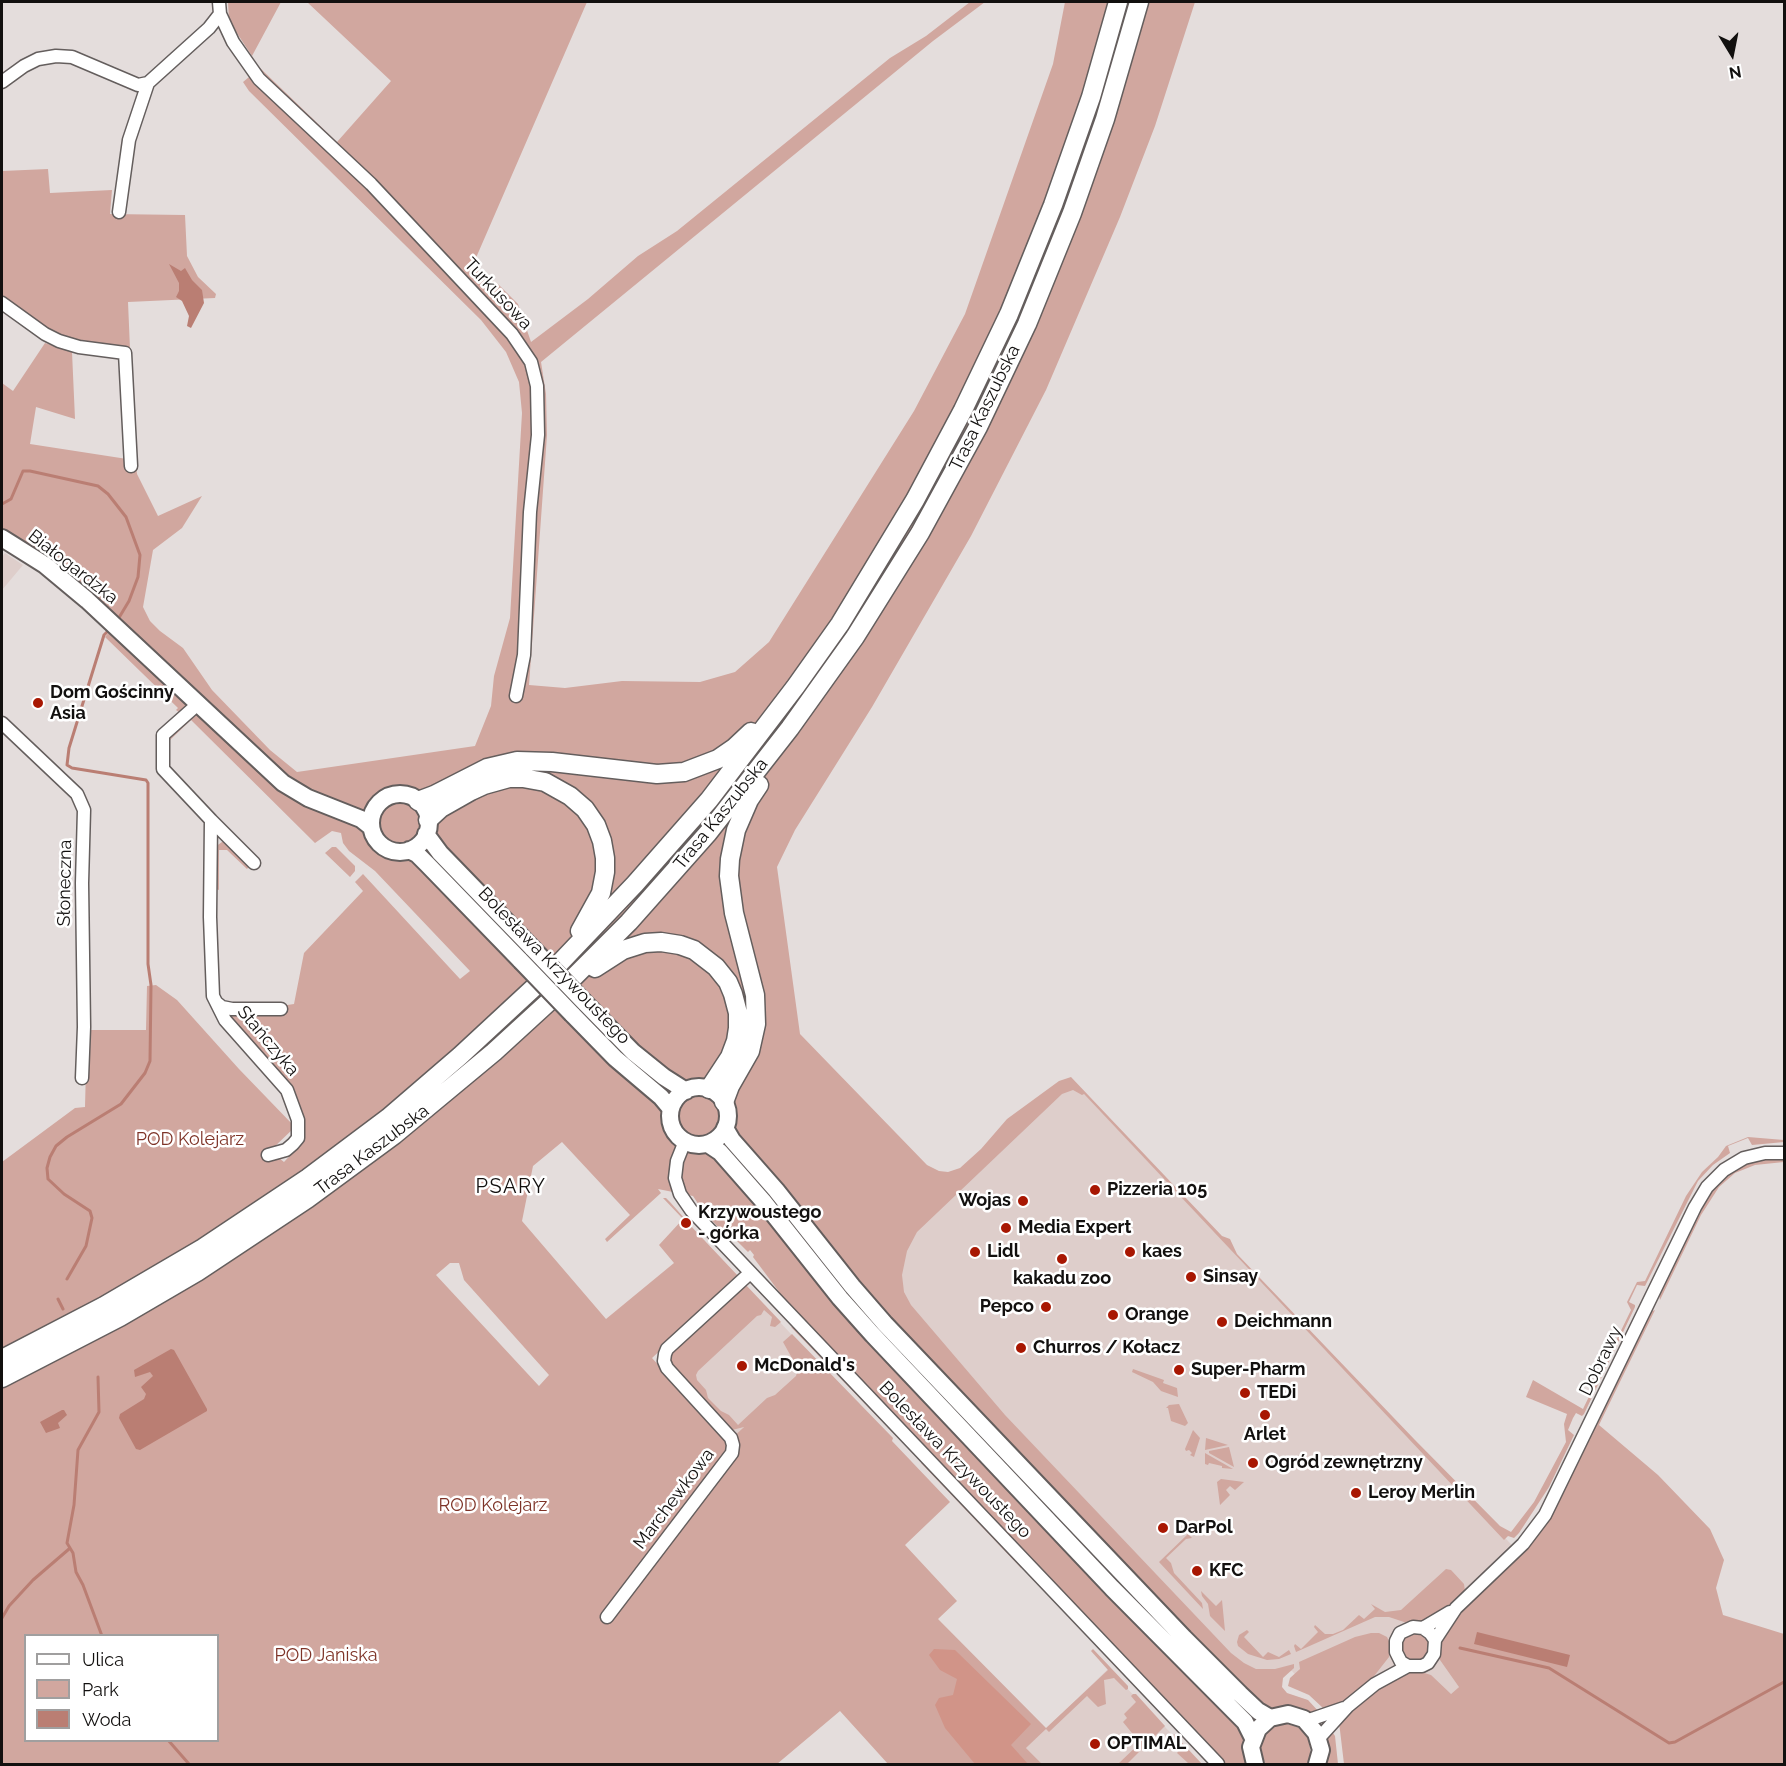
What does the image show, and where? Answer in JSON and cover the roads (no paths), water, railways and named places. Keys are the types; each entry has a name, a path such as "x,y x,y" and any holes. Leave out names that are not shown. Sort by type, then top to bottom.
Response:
{"highway":[{"name":"Trasa Kaszubska","path":"2,1359 75,1322 172,1267 246,1221 308,1178 408,1101 555,968 614,908 737,765 840,624 897,532 940,455 985,365 1030,264 1059,190 1091,97 1118,2"},
{"name":"Trasa Kaszubska","path":"2,1378 153,1299 221,1257 299,1205 428,1108 495,1052 553,998 679,867 725,812 790,728 855,637 905,558 957,466 1004,372 1050,270 1102,128 1139,2"},
{"path":"418,801 479,771 517,761 552,762 657,774 693,770 710,763 734,748 796,686"},
{"path":"724,1102 730,1086 750,1051 757,1017 752,985 730,892 731,850 740,818 790,728"},
{"path":"427,827 441,808 484,785 509,778 545,782 570,796 585,809 596,825 603,846 606,863 603,884 598,902 589,918 555,968"},
{"path":"553,998 615,954 638,945 653,942 673,943 686,946 701,954 712,962 728,982 735,1000 738,1020 736,1041 730,1057 709,1089"}],"main road":[{"name":"Białogardzka","path":"2,538 52,570 115,625 198,704"},
{"path":"198,704 283,783 300,794 361,819 371,826"},
{"path":"394,795 405,795 418,801 425,809 427,827 421,843 409,850 396,852 383,847 376,839 371,826 371,818 376,807 384,799 394,795"},
{"path":"324,804 363,809 376,807"},
{"name":"Bolesława Krzywoustego","path":"427,827 440,852 527,955 578,1008 615,1058 671,1108"},
{"name":"Bolesława Krzywoustego","path":"409,850 417,854 527,955"},
{"name":"Bolesława Krzywoustego","path":"578,1008 664,1077 686,1091"},
{"path":"696,1088 709,1089 717,1093 724,1102 728,1114 725,1128 718,1138 708,1144 698,1145 685,1141 676,1134 672,1127 671,1108 677,1098 686,1091 696,1088"},
{"path":"725,1128 732,1140 776,1190 885,1324 1184,1638 1258,1711 1270,1718"},
{"path":"708,1144 720,1152 763,1201 840,1298 873,1335 1112,1588 1245,1722 1253,1738"},
{"path":"1255,1764 1251,1751 1253,1738 1260,1726 1270,1718 1288,1714 1306,1721 1314,1728 1321,1750 1317,1764"}],"street":[{"path":"119,212 129,140 148,83 210,27 219,8"},
{"name":"Turkusowa","path":"219,8 233,42 259,79 371,184 512,334 531,362 537,386 538,435 530,512 524,655 516,696"},
{"path":"2,82 24,66 39,59 57,56 72,57 138,85 148,83"},
{"path":"2,303 44,333 60,341 79,347 125,354 131,466"},
{"path":"198,704 163,735 162,766 164,772 254,863"},
{"name":"Słoneczna","path":"2,723 77,794 84,810 82,1078"},
{"name":"Stańczyka","path":"211,820 211,984 213,996 225,1020 287,1089 298,1120 298,1138 293,1144 286,1150 268,1155"},
{"name":"Stańczyka","path":"217,1003 222,1007 232,1009 281,1009"},
{"name":"Bolesława Krzywoustego","path":"685,1141 676,1161 675,1170 679,1191 695,1214 1218,1764"},
{"name":"Dobrawy","path":"1375,1684 1395,1652 1396,1641 1401,1633 1413,1627 1423,1628 1456,1608 1523,1544 1545,1515 1695,1207 1707,1187 1724,1170 1744,1158 1765,1153 1785,1153"},
{"name":"Marchewkowa","path":"607,1617 732,1453 731,1438 668,1368 664,1361 664,1354 750,1273"},
{"name":"Dobrawy","path":"1348,1706 1375,1684 1408,1666 1422,1666 1431,1660 1436,1650 1435,1640 1456,1608"},
{"path":"1423,1628 1435,1640"},
{"path":"1395,1652 1399,1659 1408,1666"},
{"path":"1306,1721 1348,1706"},
{"path":"1319,1738 1348,1706"}],"water":[{"path":"169,264 181,271 185,268 202,290 204,303 191,328 187,326 189,316 182,301 176,297 179,283"},
{"path":"171,1349 174,1350 207,1411 140,1450 136,1449 119,1418 120,1414 144,1399 146,1394 141,1387 153,1376 150,1372 135,1377 134,1370"},
{"path":"62,1410 67,1415 58,1423 60,1428 46,1433 40,1422"},
{"path":"1477,1632 1570,1655 1567,1667 1474,1644"}],"waterway":[{"path":"2,504 11,499 23,471 98,486 108,494 126,517 140,555 138,577 129,601 117,621"},
{"path":"67,1279 86,1246 92,1218 90,1211 64,1194 48,1179 47,1168 50,1157 56,1146 67,1137 121,1104 145,1073 150,1061 148,783 146,780 72,768 67,765 69,748 104,635 109,630"},
{"path":"58,1299 63,1309"},
{"path":"98,1377 99,1412 78,1450 74,1505 67,1543 73,1553 76,1572 101,1634"},
{"path":"2,1618 9,1606 33,1580 69,1549"},
{"path":"1460,1648 1549,1668 1669,1743 1675,1742 1784,1682"},
{"path":"170,1742 189,1764"}],"place":[{"name":"Dom Gościnny Asia","path":"38,703"},
{"name":"Pizzeria 105","path":"1095,1190"},
{"name":"Wojas","path":"1023,1201"},
{"name":"Krzywoustego - górka","path":"686,1223"},
{"name":"Media Expert","path":"1006,1228"},
{"name":"Lidl","path":"975,1252"},
{"name":"kaes","path":"1130,1252"},
{"name":"kakadu zoo","path":"1062,1259"},
{"name":"Sinsay","path":"1191,1277"},
{"name":"Pepco","path":"1046,1307"},
{"name":"Orange","path":"1113,1315"},
{"name":"Deichmann","path":"1222,1322"},
{"name":"Churros / Kołacz","path":"1021,1348"},
{"name":"McDonald's","path":"742,1366"},
{"name":"Super-Pharm","path":"1179,1370"},
{"name":"TEDi","path":"1245,1393"},
{"name":"Arlet","path":"1265,1415"},
{"name":"Ogród zewnętrzny","path":"1253,1463"},
{"name":"Leroy Merlin","path":"1356,1493"},
{"name":"DarPol","path":"1163,1528"},
{"name":"KFC","path":"1197,1571"},
{"name":"OPTIMAL","path":"1095,1744"}],"district":[{"name":"PSARY","path":"511,1187"}],"park label":[{"name":"POD Kolejarz","path":"190,1140"},
{"name":"ROD Kolejarz","path":"493,1506"},
{"name":"POD Janiska","path":"326,1656"}]}
